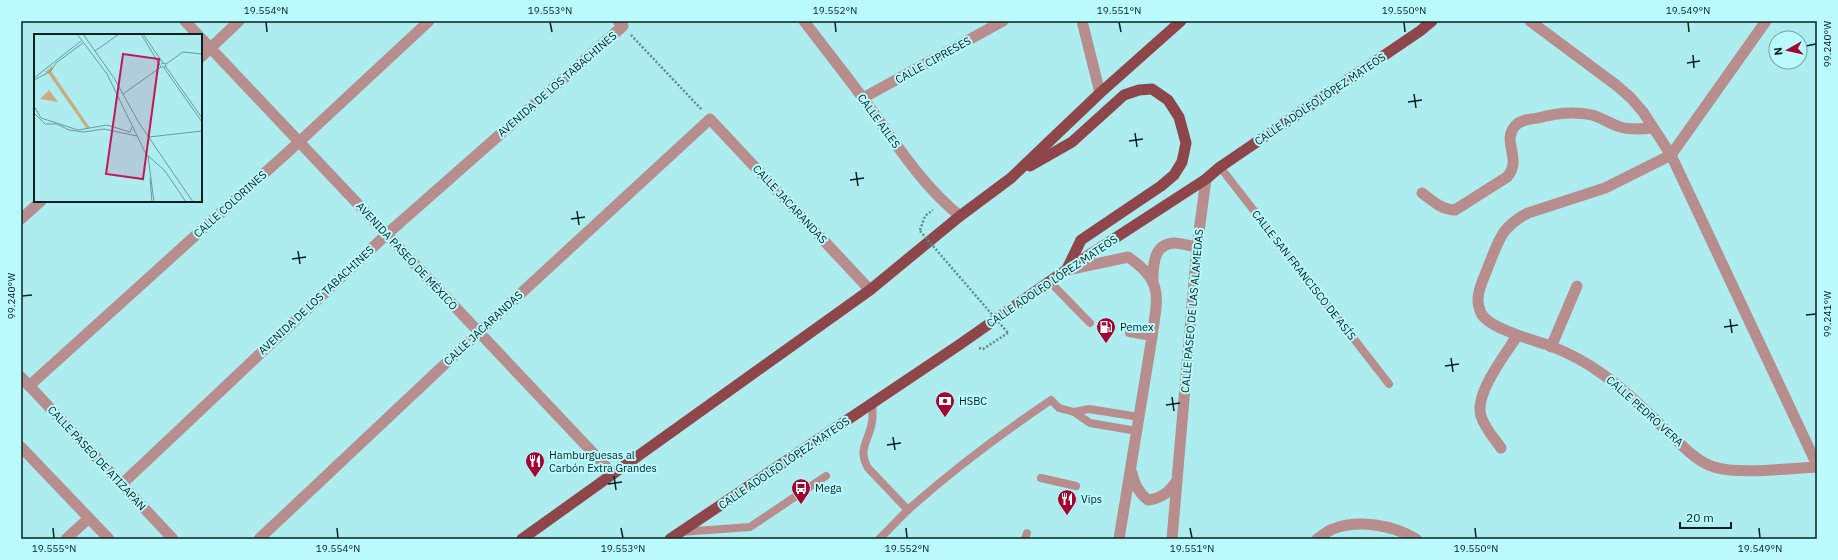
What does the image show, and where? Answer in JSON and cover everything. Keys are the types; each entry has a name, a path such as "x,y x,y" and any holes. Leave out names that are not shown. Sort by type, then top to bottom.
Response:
{"main road":[{"path":"1011,178 1100,93 1181,21"},
{"name":"CALLE ADOLFO LÓPEZ MATEOS","path":"670,539 873,403 1066,270 1206,179 1220,167 1420,31 1432,21"},
{"path":"522,539 870,290 960,216 1011,178 1072,142 1124,95 1139,90 1152,89 1168,100 1179,117 1186,143 1182,162 1174,175 1161,186 1081,240 1066,270"}],"street":[{"path":"185,21 197,34"},
{"path":"202,56 238,21"},
{"name":"CALLE COLORINES","path":"29,386 299,142 429,21"},
{"name":"CALLE AILES","path":"804,21 863,98 920,178 942,201 960,216"},
{"name":"CALLE CIPRESES","path":"863,98 1003,21"},
{"path":"1082,21 1100,93"},
{"path":"1530,21 1616,84 1631,98 1671,155 1766,21"},
{"name":"AVENIDA DE LOS TABACHINES","path":"122,484 387,234 620,23"},
{"name":"AVENIDA PASEO DE MÉXICO","path":"202,39 613,474"},
{"path":"1422,192 1441,207 1448,210 1455,210 1507,177 1514,166 1510,142 1511,133 1516,125 1524,121 1550,114 1572,112 1592,115 1621,127 1638,130 1653,128"},
{"name":"CALLE JACARANDAS","path":"259,539 479,332 710,119 870,290"},
{"name":"CALLE PEDRO VERA","path":"1671,155 1817,466 1737,470 1714,467 1697,458 1618,386 1600,372 1583,361 1551,347 1517,336 1490,322 1481,313 1478,300 1480,288 1504,230 1514,220 1528,213 1622,180 1671,155"},
{"name":"CALLE PASEO DE LAS ALAMEDAS","path":"1172,539 1197,247 1206,179"},
{"path":"21,219 40,202"},
{"path":"1119,539 1152,337 1156,304 1153,264 1158,251 1166,245 1175,243 1197,247"},
{"path":"1066,270 1128,257 1141,266 1153,280"},
{"path":"1551,347 1577,286"},
{"path":"1502,448 1486,428 1481,415 1480,403 1484,390 1517,336"},
{"name":"CALLE PASEO DE ATIZAPAN","path":"21,377 174,539"},
{"path":"21,446 109,539"},
{"path":"1131,468 1140,494 1148,500 1159,499 1168,494 1176,482"},
{"path":"66,539 89,518"},
{"path":"1317,539 1332,529 1358,524 1387,527 1416,539"}],"lane":[{"name":"CALLE SAN FRANCISCO DE ASÍS","path":"1220,167 1389,384"},
{"path":"1050,282 1090,323"},
{"path":"1129,333 1152,337"},
{"path":"879,539 908,510 998,436 1051,400 1059,408 1074,412 1090,422 1137,431"},
{"path":"873,403 872,423 863,450 863,460 868,468 908,510"},
{"path":"1074,412 1089,409 1139,417"},
{"path":"681,532 750,527 826,476"},
{"path":"1041,478 1076,486"}],"path":[{"path":"620,23 710,119"},
{"path":"925,216 920,231 1008,334 982,349"}],"place":[{"name":"Pemex","path":"1106,344"},
{"name":"HSBC","path":"945,418"},
{"name":"Hamburguesas al Carbón Extra Grandes","path":"535,478"},
{"name":"Mega","path":"801,505"},
{"name":"Vips","path":"1067,516"}]}
